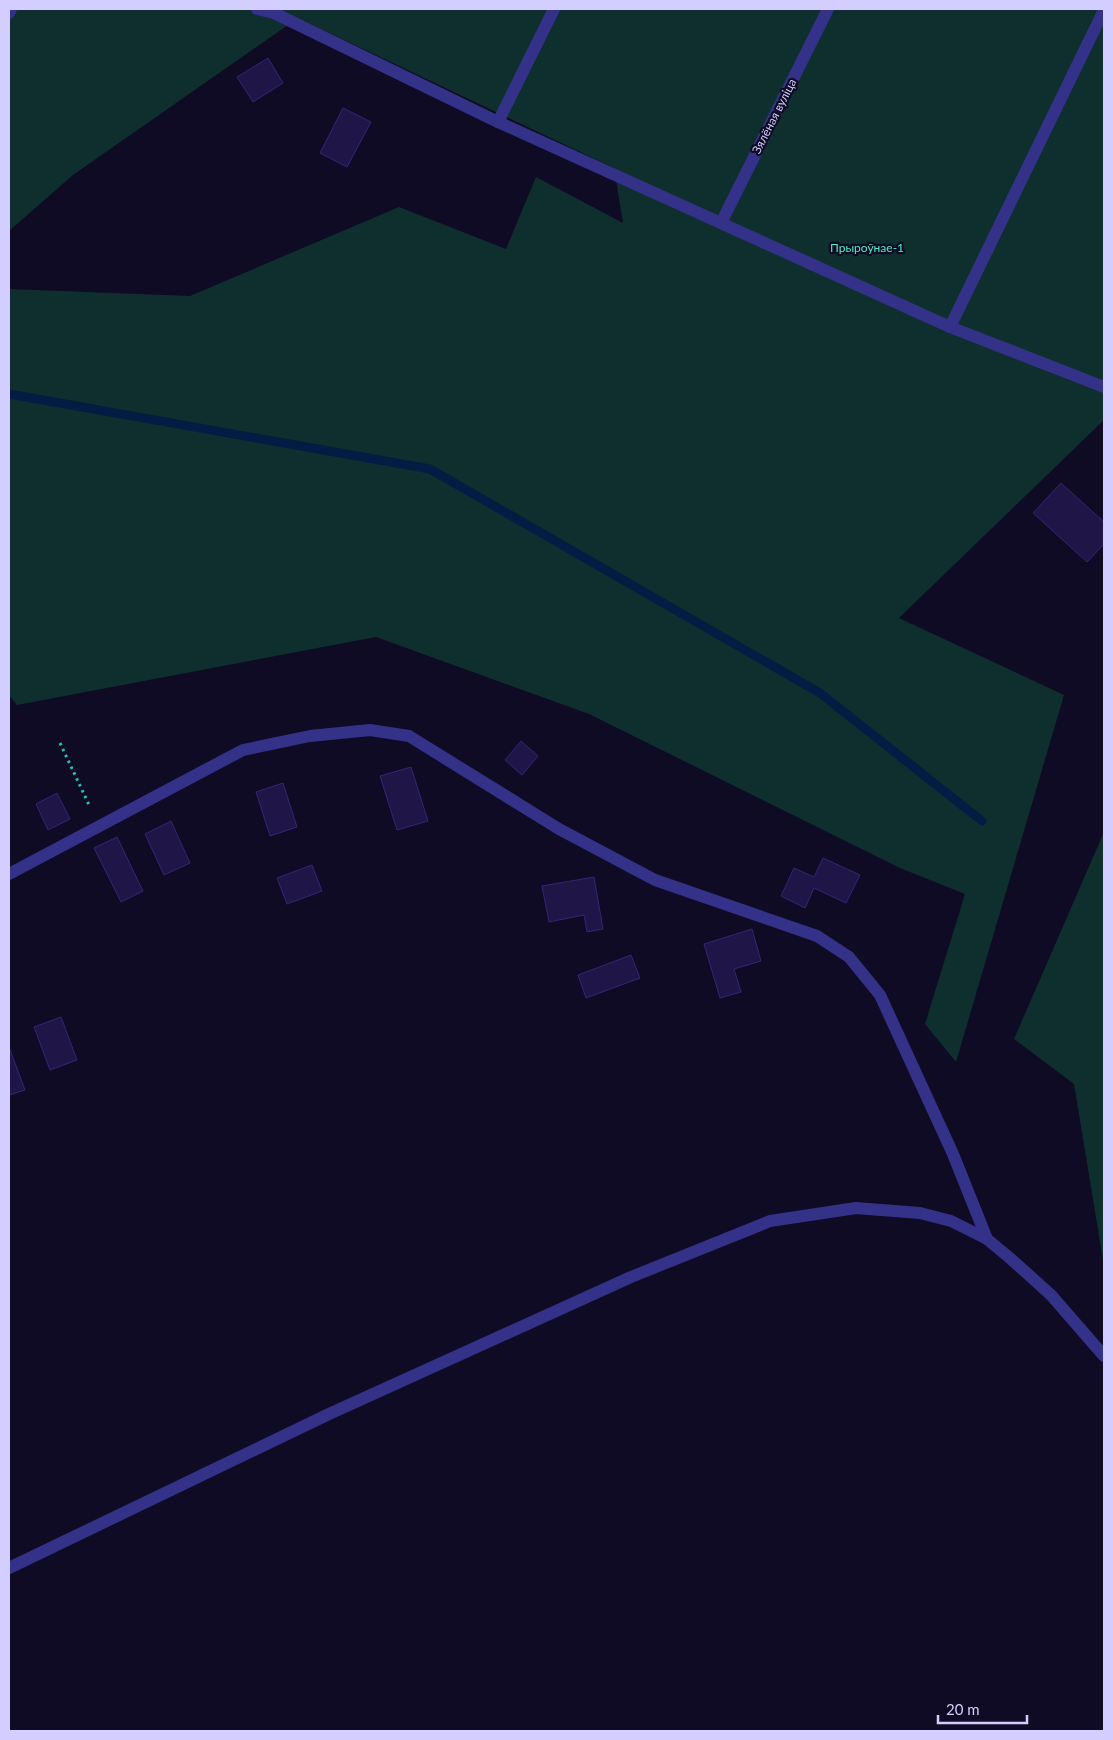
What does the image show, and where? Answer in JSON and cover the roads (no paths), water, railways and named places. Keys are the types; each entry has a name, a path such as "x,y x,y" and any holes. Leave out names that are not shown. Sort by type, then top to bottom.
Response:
{"street":[{"path":"9,13 11,9"},
{"path":"257,9 275,11 498,122 950,327 1104,387"},
{"path":"498,122 554,9"},
{"name":"Зялёная вуліца","path":"721,224 828,9"},
{"path":"950,327 1104,10"},
{"path":"9,874 243,750 310,736 370,730 409,736 559,829 655,880 817,936 849,957 880,995 952,1154 987,1239"},
{"path":"9,1568 329,1414 631,1277 770,1221 856,1208 920,1213 951,1222 987,1239 1051,1295 1104,1356"}],"waterway":[{"path":"9,394 430,469 820,693 982,821"}],"park label":[{"name":"Прыроўнае-1","path":"867,247"}]}
